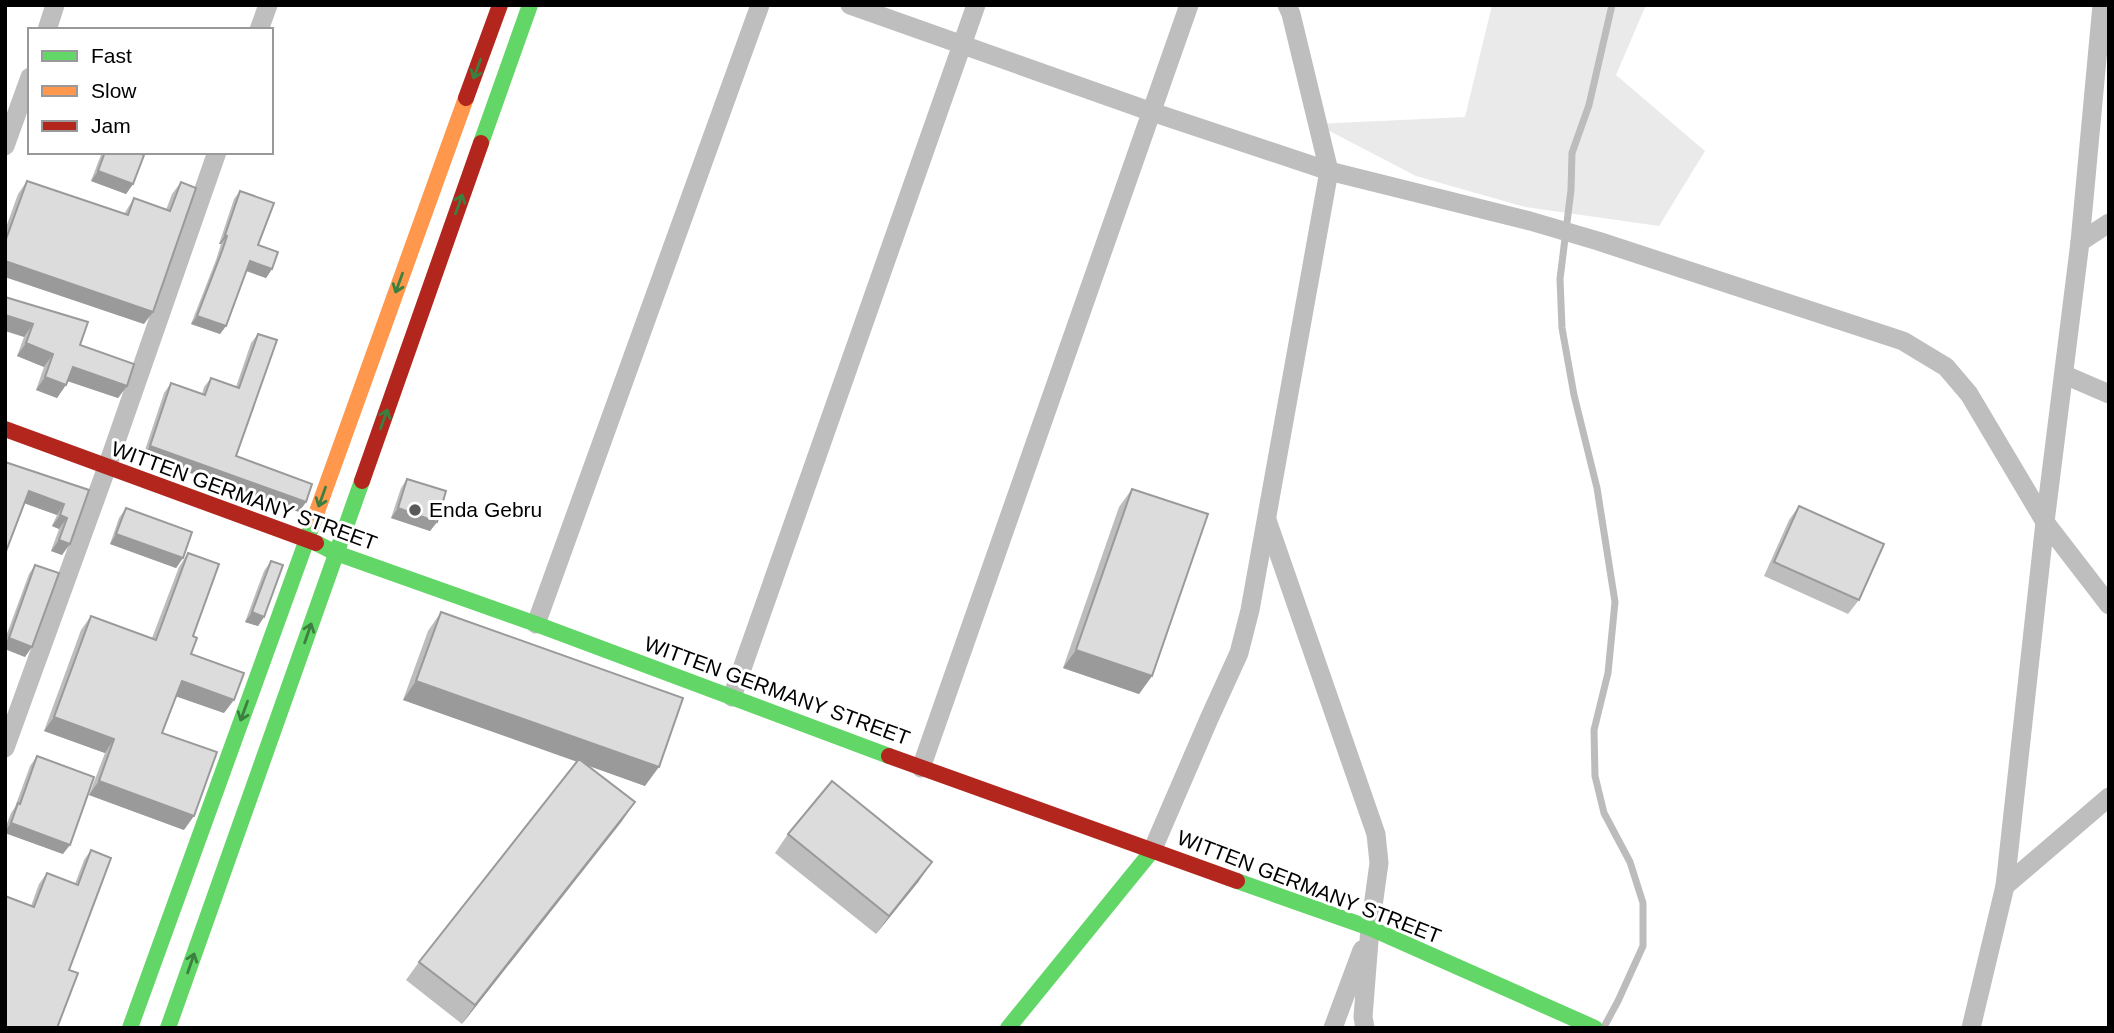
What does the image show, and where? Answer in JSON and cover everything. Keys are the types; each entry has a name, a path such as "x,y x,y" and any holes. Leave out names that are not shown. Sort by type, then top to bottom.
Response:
{"street":[{"path":"48,28 55,5"},
{"path":"260,28 268,5"},
{"path":"131,1027 500,5"},
{"path":"168,1028 530,5"},
{"path":"536,624 760,5"},
{"path":"850,5 1152,112 1329,171 1530,221 1598,241 1903,341 1946,367 1969,394 2045,522 2109,605"},
{"path":"732,696 976,5"},
{"path":"921,768 1189,5"},
{"path":"1007,1028 1152,850 1239,653 1250,610 1329,171 1287,5"},
{"path":"1971,1028 2005,886 2045,522 2080,242 2102,5"},
{"path":"5,146 28,83"},
{"path":"5,748 107,467 215,154"},
{"path":"2080,242 2109,223"},
{"path":"2065,375 2109,394"},
{"name":"WITTEN GERMANY STREET","path":"5,429 921,768 1370,928 1595,1028"},
{"path":"1266,517 1376,834 1379,863 1370,928 1363,1017 1365,1028"},
{"path":"2005,886 2109,797"},
{"path":"1333,1028 1370,928"}],"shaded area":[{"path":"1492,5 1646,5 1616,75 1705,151 1659,226 1525,207 1416,176 1316,124 1465,117"}],"building":[{"path":"104,154 144,155 133,184 98,171"},
{"path":"27,181 128,215 134,198 170,211 181,182 196,188 153,312 5,261 5,242"},
{"path":"240,191 274,203 258,245 278,252 272,269 250,261 226,326 197,316 222,251"},
{"path":"5,297 88,322 80,345 134,364 127,386 73,367 66,385 45,377 53,354 26,343 33,324 5,315"},
{"path":"258,334 277,340 236,456 312,484 306,502 150,446 171,383 205,395 211,378 239,388"},
{"path":"5,462 89,490 70,544 59,540 67,518 60,515 64,504 29,491 5,554"},
{"path":"407,479 446,491 437,522 398,508"},
{"path":"1132,489 1208,514 1152,676 1076,650"},
{"path":"1799,506 1884,544 1859,600 1774,562"},
{"path":"126,508 192,532 183,558 116,534"},
{"path":"188,553 219,564 193,636 197,638 191,654 244,673 234,700 182,681 162,733 217,752 194,816 99,781 114,739 54,717 91,616 156,640"},
{"path":"271,561 283,565 264,617 252,612"},
{"path":"35,565 59,573 32,647 9,638"},
{"path":"441,612 683,698 659,767 416,681"},
{"path":"37,756 94,777 70,845 11,823"},
{"path":"579,759 635,802 475,1005 419,962"},
{"path":"832,781 932,862 889,916 788,834"},
{"path":"91,850 111,858 69,970 78,973 57,1028 5,1028 5,896 34,907 47,873 78,885"}],"waterway":[{"path":"1604,1027 1643,946 1643,903 1630,862 1604,813 1595,776 1594,730 1608,673 1615,602 1597,488 1574,395 1562,328 1560,279 1571,190 1572,153 1589,105 1612,5"}],"traffic: fast":[{"path":"481,143 530,5"},
{"path":"168,1028 362,481"},
{"path":"130,1028 314,520"},
{"path":"316,543 336,553 536,624 889,756"},
{"path":"1008,1028 1152,851"},
{"path":"1237,881 1370,928 1595,1028"}],"traffic: slow":[{"path":"314,520 466,98"}],"traffic: jam":[{"path":"466,98 500,5"},
{"path":"362,481 481,143"},
{"path":"5,429 316,543"},
{"path":"889,756 1237,881"}],"place":[{"name":"Enda Gebru","path":"415,510"}]}
